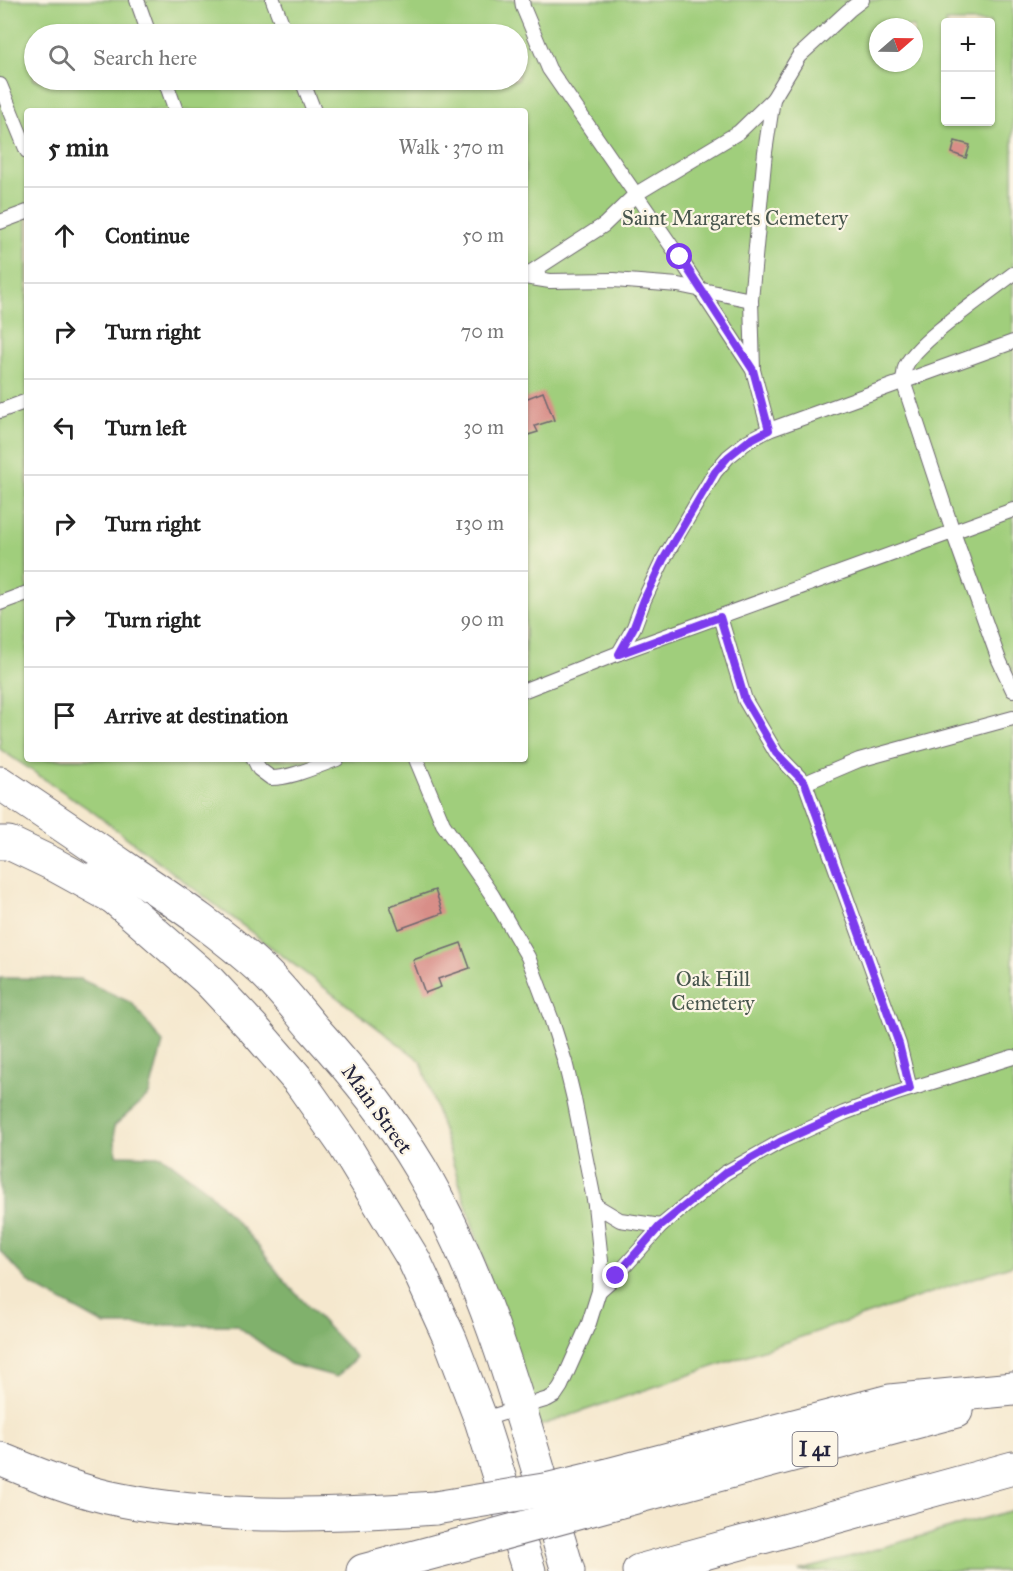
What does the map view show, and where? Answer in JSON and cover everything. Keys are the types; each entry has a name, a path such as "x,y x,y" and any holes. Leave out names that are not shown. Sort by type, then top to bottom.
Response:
{"main road":[{"name":"Main Street","path":"0,783 204,921 264,972 335,1052 394,1128 420,1168 442,1210 463,1252 481,1297 519,1407 568,1571"},
{"path":"0,810 65,853 207,979 284,1064 343,1143 414,1260 450,1339 482,1420 529,1571"},
{"path":"0,843 9,843 113,897"},
{"path":"0,1459 52,1481 120,1500 183,1509 346,1514 435,1508 550,1489 613,1488 890,1401 1013,1389"},
{"name":"I 41","path":"363,1571 449,1548 613,1488 1013,1396"},
{"path":"639,1571 1013,1468"}],"lane":[{"path":"125,0 140,3 146,24"},
{"path":"273,0 282,24"},
{"path":"522,0 549,69 636,194 753,370"},
{"path":"528,274 604,225 636,194 739,132 773,99 799,56 862,0"},
{"path":"0,85 24,144"},
{"path":"169,90 175,108"},
{"path":"305,90 309,108"},
{"path":"769,430 753,370 751,300 765,152 773,99"},
{"path":"0,222 24,213"},
{"path":"1013,274 932,336 905,367 903,381 952,532 1006,658 1013,690"},
{"path":"528,277 550,281 614,280 678,285 751,300"},
{"path":"619,654 634,627 663,560 715,472 728,457 748,441 769,430 1013,342"},
{"path":"0,411 24,402"},
{"path":"528,687 1013,510"},
{"path":"0,603 24,594"},
{"path":"720,617 745,700 776,753 805,783 899,1044 910,1089"},
{"path":"805,783 859,760 1013,717"},
{"path":"256,762 271,778 293,775 329,762"},
{"path":"417,762 443,824 492,895 528,957 541,988 566,1062 595,1205 601,1261 600,1291 589,1323 555,1395 482,1420"},
{"path":"600,1291 660,1226 725,1173 780,1142 844,1113 910,1089 1013,1057"},
{"path":"595,1205 620,1220 660,1226"}],"green space":[{"name":"Oak Hill Cemetery","path":"0,0 1013,0 1013,1265 536,1427 421,1061 93,812 0,749"},
{"path":"0,978 80,979 132,1003 163,1043 149,1095 114,1126 116,1155 162,1156 206,1189 255,1242 285,1282 356,1357 337,1377 290,1364 236,1325 105,1325 32,1285 0,1251"},
{"path":"1013,1510 1013,1571 799,1571"}],"building":[{"path":"955,141 970,145 966,158 952,153"},
{"path":"543,392 554,420 535,426 538,432 528,435 528,398"},
{"path":"435,890 443,913 399,929 390,906"},
{"path":"461,943 470,968 438,979 441,987 425,993 413,960"}],"route":[{"path":"616,1276 660,1226 725,1173 780,1142 844,1113 910,1089 899,1044 805,783 776,753 745,700 720,617 619,654 634,627 663,560 715,472 728,457 748,441 769,430 753,370 680,257"}],"park label":[{"name":"Saint Margarets Cemetery","path":"735,218"}]}
